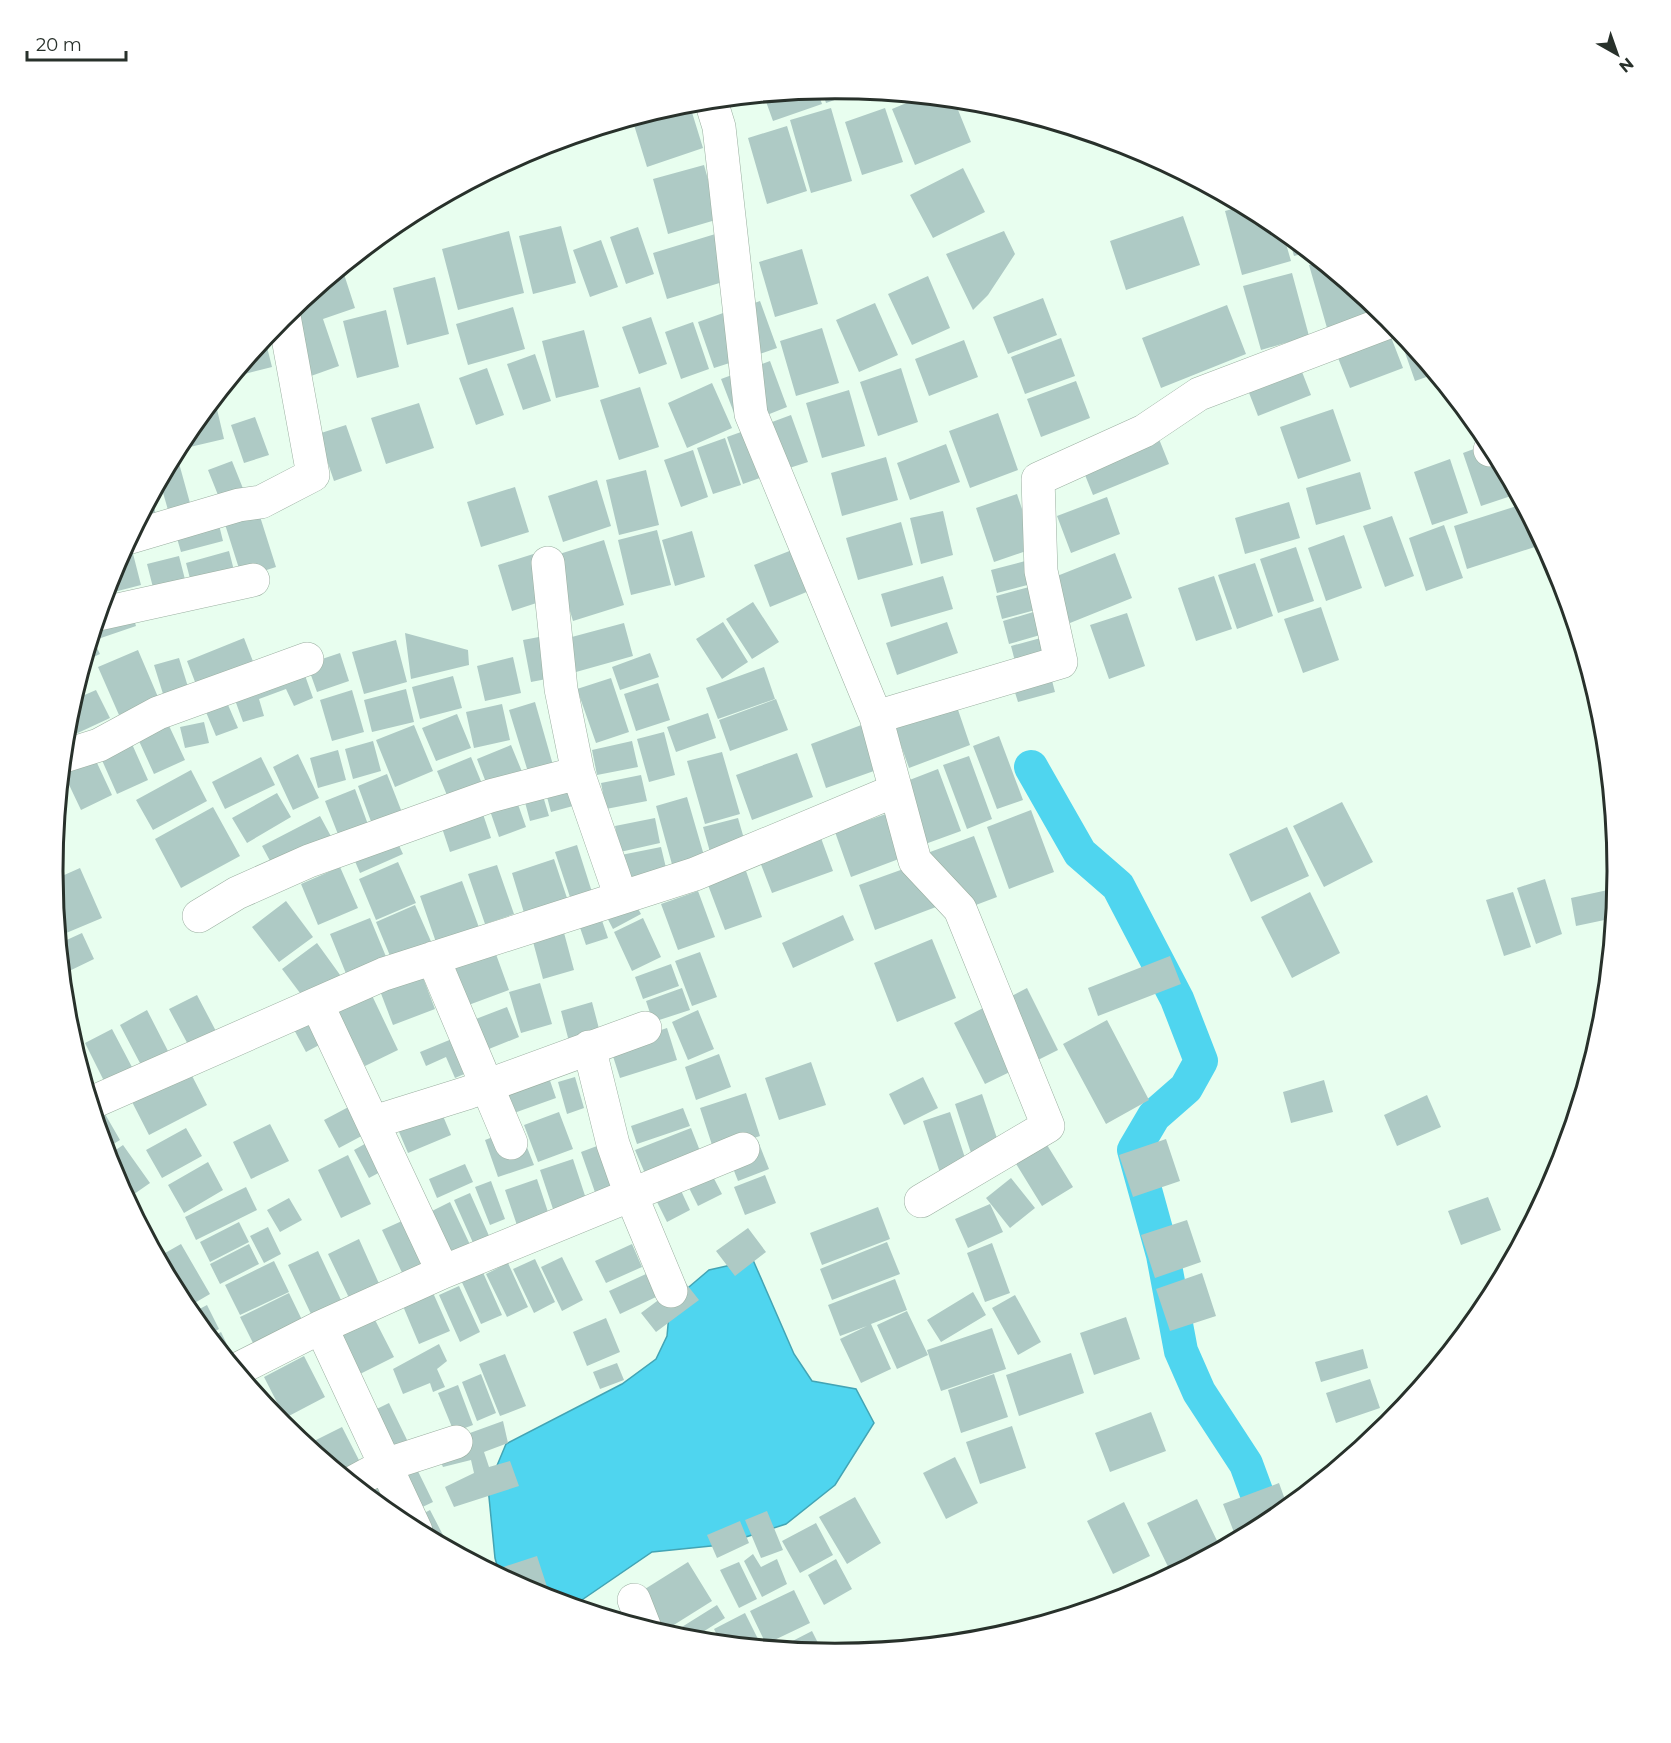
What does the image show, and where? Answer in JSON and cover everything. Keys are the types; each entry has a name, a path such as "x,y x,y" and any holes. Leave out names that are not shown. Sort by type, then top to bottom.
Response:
{"street":[{"path":"714,109 719,127 751,414 876,717 894,791 915,861 960,909 1048,1126 921,1201"},
{"path":"876,717 1061,662 1041,572 1038,479 1144,431 1198,394 1382,325"},
{"path":"141,534 239,505 261,502 314,475 286,328"},
{"path":"548,563 561,689 578,773 621,897"},
{"path":"108,612 253,580"},
{"path":"73,753 99,745 158,713 307,659"},
{"path":"199,916 237,893 309,861 490,796 578,773"},
{"path":"98,1100 384,974 695,874 894,791"},
{"path":"433,958 485,1086 511,1143"},
{"path":"317,1004 443,1272"},
{"path":"374,1122 485,1086 645,1028"},
{"path":"589,1047 613,1144 630,1195 671,1291"},
{"path":"243,1367 321,1327 443,1272 743,1149"},
{"path":"321,1327 409,1516"},
{"path":"359,1479 385,1465 456,1442"}],"water":[{"path":"753,1260 794,1354 812,1381 856,1389 874,1423 835,1485 786,1524 721,1545 652,1552 581,1601 497,1565 488,1487 506,1444 622,1384 656,1359 667,1336 670,1303 709,1270"}],"building":[{"path":"825,99 837,99 826,103"},
{"path":"820,100 822,104 773,121 766,103"},
{"path":"906,103 958,109 971,142 915,165 892,109"},
{"path":"831,108 852,181 811,193 790,120"},
{"path":"885,108 903,162 862,175 845,122"},
{"path":"692,113 703,148 647,167 634,126"},
{"path":"787,126 807,191 767,204 748,138"},
{"path":"704,165 719,219 668,234 653,179"},
{"path":"963,168 985,212 933,238 910,195"},
{"path":"1233,209 1286,245 1291,261 1242,275 1225,211"},
{"path":"1183,216 1200,265 1126,290 1110,241"},
{"path":"561,226 576,283 533,294 519,236"},
{"path":"638,227 654,274 626,284 610,237"},
{"path":"735,228 749,274 667,299 653,253"},
{"path":"509,231 524,293 458,310 442,249"},
{"path":"1004,231 1015,254 988,295 973,310 946,254"},
{"path":"601,240 618,287 590,297 573,250"},
{"path":"802,249 818,304 775,317 759,262"},
{"path":"1292,249 1300,254 1294,256"},
{"path":"1312,264 1372,316 1327,328 1309,265"},
{"path":"1292,273 1309,336 1261,350 1243,286"},
{"path":"345,276 355,308 323,319 339,366 311,376 296,319"},
{"path":"928,276 950,328 912,345 888,294"},
{"path":"435,277 449,334 407,345 393,288"},
{"path":"1043,298 1057,335 1008,354 993,317"},
{"path":"760,301 777,348 748,358 732,311"},
{"path":"875,303 898,355 859,372 836,320"},
{"path":"1227,305 1246,354 1161,388 1142,338"},
{"path":"513,307 525,349 468,365 456,324"},
{"path":"386,310 399,367 357,378 343,321"},
{"path":"726,312 742,359 714,368 698,322"},
{"path":"651,317 667,364 639,374 622,327"},
{"path":"693,322 709,369 681,379 665,332"},
{"path":"822,328 839,383 796,396 780,341"},
{"path":"584,330 599,387 556,398 542,341"},
{"path":"1389,332 1403,368 1350,388 1336,353"},
{"path":"1061,338 1075,376 1025,394 1011,357"},
{"path":"964,340 978,377 929,396 915,359"},
{"path":"1404,348 1428,376 1415,381"},
{"path":"267,349 272,367 245,374"},
{"path":"535,354 551,401 523,410 507,364"},
{"path":"1297,359 1311,395 1258,416 1244,380"},
{"path":"770,361 787,407 739,426 721,379"},
{"path":"487,368 504,415 476,425 459,378"},
{"path":"901,368 918,422 878,436 860,382"},
{"path":"1076,381 1090,418 1041,437 1027,399"},
{"path":"712,383 732,428 687,448 668,403"},
{"path":"640,387 659,447 619,460 600,400"},
{"path":"849,390 865,446 822,458 806,403"},
{"path":"419,403 434,448 386,464 371,418"},
{"path":"217,409 224,439 190,447"},
{"path":"1333,409 1351,461 1298,479 1280,427"},
{"path":"998,413 1018,470 970,488 949,431"},
{"path":"1149,414 1169,464 1093,495 1073,445"},
{"path":"791,415 808,462 780,471 764,425"},
{"path":"255,417 269,455 244,463 231,425"},
{"path":"346,425 362,471 334,481 318,434"},
{"path":"755,427 771,474 743,484 727,437"},
{"path":"725,438 741,485 713,494 697,448"},
{"path":"946,444 960,482 910,500 897,463"},
{"path":"1481,446 1511,496 1481,506 1463,453"},
{"path":"693,450 708,497 681,507 664,460"},
{"path":"886,457 898,500 842,516 831,473"},
{"path":"1450,459 1468,513 1432,525 1414,472"},
{"path":"232,461 244,491 220,500 208,470"},
{"path":"179,464 190,503 168,510 163,491"},
{"path":"646,470 659,525 619,535 606,480"},
{"path":"1360,472 1371,509 1316,525 1306,488"},
{"path":"597,480 611,526 563,542 548,496"},
{"path":"515,487 529,532 481,547 467,502"},
{"path":"1017,494 1035,548 994,562 976,508"},
{"path":"1107,497 1120,534 1071,553 1057,516"},
{"path":"1289,502 1300,538 1245,554 1235,518"},
{"path":"1516,506 1536,547 1467,569 1454,526"},
{"path":"257,507 276,567 242,578 223,518"},
{"path":"154,508 156,515 150,517"},
{"path":"215,509 223,541 181,552 172,521"},
{"path":"943,511 953,555 921,564 910,518"},
{"path":"1392,516 1414,576 1385,587 1363,526"},
{"path":"901,522 913,565 858,580 846,538"},
{"path":"1444,525 1463,578 1426,591 1409,538"},
{"path":"657,530 671,585 631,595 618,540"},
{"path":"692,531 705,577 675,586 662,540"},
{"path":"1344,535 1362,588 1326,601 1308,548"},
{"path":"604,540 624,605 573,621 553,556"},
{"path":"1296,547 1314,601 1278,613 1260,559"},
{"path":"546,550 561,595 512,611 498,565"},
{"path":"792,550 809,591 770,607 754,565"},
{"path":"229,551 237,582 194,594 186,563"},
{"path":"133,553 141,585 116,591"},
{"path":"1115,553 1132,598 1070,623 1052,578"},
{"path":"179,556 190,599 158,607 147,564"},
{"path":"1029,560 1035,583 997,593 991,570"},
{"path":"1255,563 1273,616 1237,629 1218,575"},
{"path":"943,576 953,609 891,627 881,594"},
{"path":"1214,576 1232,629 1196,641 1178,588"},
{"path":"1033,586 1039,609 1002,619 996,596"},
{"path":"126,593 136,626 99,639 107,615"},
{"path":"753,602 779,642 752,659 726,619"},
{"path":"1321,607 1339,660 1303,673 1284,619"},
{"path":"1040,610 1047,633 1009,644 1003,621"},
{"path":"1127,613 1145,666 1109,679 1090,625"},
{"path":"723,622 748,662 722,679 696,639"},
{"path":"947,622 958,653 897,675 886,643"},
{"path":"624,623 633,656 576,672 568,638"},
{"path":"405,633 468,650 469,665 411,679"},
{"path":"560,633 567,675 531,682 523,640"},
{"path":"1048,636 1054,658 1017,669 1011,646"},
{"path":"244,638 254,664 197,687 187,661"},
{"path":"396,640 407,682 364,694 352,652"},
{"path":"97,647 100,654 94,657"},
{"path":"138,650 158,697 119,715 98,667"},
{"path":"340,653 349,681 317,692 307,664"},
{"path":"650,653 659,677 620,690 612,667"},
{"path":"513,657 521,693 485,701 477,666"},
{"path":"179,658 189,690 164,697 154,665"},
{"path":"302,667 313,698 294,706 286,689 259,699 264,716 243,722 231,689"},
{"path":"764,667 775,699 718,719 706,688"},
{"path":"1049,669 1055,692 1018,702 1011,680"},
{"path":"453,676 462,708 420,719 412,687"},
{"path":"611,678 629,732 596,743 577,689"},
{"path":"658,683 670,720 636,731 624,694"},
{"path":"219,684 238,728 216,736 198,693"},
{"path":"406,689 414,722 372,732 364,700"},
{"path":"96,690 110,718 76,734 78,721 84,695"},
{"path":"352,690 364,732 332,741 320,700"},
{"path":"776,699 788,730 730,751 719,720"},
{"path":"955,701 970,745 909,768 893,723"},
{"path":"535,702 553,765 528,772 509,710"},
{"path":"502,704 510,740 474,748 466,712"},
{"path":"708,713 716,738 676,752 667,727"},
{"path":"457,714 471,748 436,761 422,728"},
{"path":"164,715 185,760 154,774 134,730"},
{"path":"872,721 888,766 826,788 811,744"},
{"path":"204,722 209,743 185,748 180,727"},
{"path":"414,725 433,771 395,787 376,740"},
{"path":"664,732 675,775 649,782 637,739"},
{"path":"128,735 148,780 117,794 97,749"},
{"path":"999,736 1023,800 997,809 973,746"},
{"path":"373,741 381,771 353,779 345,749"},
{"path":"632,741 638,767 597,775 592,750"},
{"path":"511,745 525,779 490,793 477,759"},
{"path":"91,750 112,795 81,810 69,784 71,764"},
{"path":"338,750 346,780 318,788 310,758"},
{"path":"722,752 740,814 705,824 687,761"},
{"path":"797,753 813,797 752,820 736,775"},
{"path":"298,754 319,798 293,810 273,767"},
{"path":"969,756 992,819 967,829 943,765"},
{"path":"261,757 275,785 225,809 212,782"},
{"path":"471,757 485,791 451,805 437,771"},
{"path":"938,769 961,831 917,847 894,786"},
{"path":"191,770 207,801 153,830 136,800"},
{"path":"387,774 403,815 373,827 358,786"},
{"path":"641,775 647,801 606,809 601,783"},
{"path":"542,778 595,800 551,812"},
{"path":"540,786 549,816 530,821 522,791"},
{"path":"355,789 370,830 341,842 325,801"},
{"path":"277,793 291,817 247,843 232,818"},
{"path":"514,793 526,827 499,837 487,802"},
{"path":"687,797 705,859 673,868 656,806"},
{"path":"1342,802 1373,862 1324,887 1293,826"},
{"path":"213,807 240,856 181,888 155,839"},
{"path":"481,808 491,838 450,852 440,822"},
{"path":"897,810 912,854 851,877 835,832"},
{"path":"1031,810 1054,872 1009,889 987,827"},
{"path":"320,816 340,853 282,883 262,846"},
{"path":"655,818 660,843 620,852 615,826"},
{"path":"738,818 747,849 712,859 703,827"},
{"path":"390,826 403,854 360,873 348,845"},
{"path":"817,827 833,871 772,893 755,849"},
{"path":"1287,827 1309,876 1251,902 1229,854"},
{"path":"974,836 997,897 952,914 930,852"},
{"path":"577,845 592,892 571,900 555,852"},
{"path":"661,847 667,872 627,881 621,855"},
{"path":"554,859 568,901 525,916 512,873"},
{"path":"398,862 416,903 376,920 359,879"},
{"path":"920,863 936,907 875,930 859,885"},
{"path":"497,865 514,914 485,924 468,874"},
{"path":"340,867 358,908 318,925 301,884"},
{"path":"80,868 102,918 66,933 65,922 63,875"},
{"path":"746,871 762,917 725,930 708,885"},
{"path":"1545,879 1562,934 1536,944 1517,888"},
{"path":"462,881 481,933 438,948 420,896"},
{"path":"1607,890 1606,920 1576,926 1571,898"},
{"path":"698,891 715,937 678,950 661,904"},
{"path":"1310,892 1340,953 1292,978 1261,917"},
{"path":"1513,892 1531,947 1504,956 1486,900"},
{"path":"630,894 641,914 613,929 602,908"},
{"path":"286,901 313,937 279,962 252,927"},
{"path":"415,905 433,946 393,963 376,922"},
{"path":"598,909 608,938 586,945 576,916"},
{"path":"843,915 854,940 793,968 782,943"},
{"path":"370,918 387,959 347,976 330,934"},
{"path":"643,918 661,957 632,971 614,932"},
{"path":"563,929 574,970 543,979 532,938"},
{"path":"82,933 94,959 70,971 67,940"},
{"path":"932,939 956,998 897,1022 874,963"},
{"path":"317,943 343,979 309,1005 282,969"},
{"path":"493,946 509,990 447,1013 431,968"},
{"path":"700,952 717,997 692,1006 675,961"},
{"path":"1170,956 1181,984 1098,1016 1088,988"},
{"path":"671,964 679,986 643,999 635,977"},
{"path":"419,967 435,1009 393,1025 377,983"},
{"path":"540,983 552,1024 521,1033 509,992"},
{"path":"367,985 398,1050 365,1066 333,1001"},
{"path":"682,988 690,1010 653,1022 646,1001"},
{"path":"1027,988 1058,1050 1026,1066 994,1005"},
{"path":"197,995 218,1035 191,1050 169,1009"},
{"path":"592,1002 603,1044 572,1053 561,1011"},
{"path":"987,1006 1018,1068 985,1084 954,1023"},
{"path":"322,1007 338,1035 306,1052 291,1024"},
{"path":"507,1007 519,1037 479,1053 468,1022"},
{"path":"147,1010 168,1051 141,1065 120,1025"},
{"path":"698,1010 714,1049 688,1060 672,1022"},
{"path":"1107,1020 1149,1100 1106,1124 1063,1044"},
{"path":"667,1028 677,1060 620,1078 610,1047"},
{"path":"112,1029 133,1069 105,1083 85,1043"},
{"path":"469,1032 483,1066 455,1078 446,1057 426,1066 420,1052"},
{"path":"719,1054 731,1087 696,1100 685,1067"},
{"path":"811,1062 826,1105 779,1120 765,1078"},
{"path":"188,1068 207,1105 149,1135 130,1098"},
{"path":"546,1069 556,1098 514,1113 504,1085"},
{"path":"575,1077 584,1108 567,1114 558,1082"},
{"path":"923,1077 938,1108 904,1125 889,1094"},
{"path":"1324,1080 1333,1112 1291,1123 1283,1092"},
{"path":"433,1092 451,1135 408,1153 390,1111"},
{"path":"746,1093 760,1136 714,1151 700,1108"},
{"path":"982,1094 1000,1147 972,1156 955,1104"},
{"path":"1427,1095 1441,1127 1397,1146 1384,1115"},
{"path":"356,1103 371,1131 339,1148 324,1120"},
{"path":"100,1107 120,1140 113,1144 104,1120"},
{"path":"683,1108 690,1126 637,1144 631,1126"},
{"path":"559,1112 573,1149 538,1162 524,1125"},
{"path":"950,1112 967,1164 940,1173 923,1121"},
{"path":"270,1124 289,1161 251,1179 233,1142"},
{"path":"519,1127 534,1165 498,1177 485,1140"},
{"path":"186,1128 202,1156 162,1178 146,1150"},
{"path":"691,1128 702,1156 647,1178 635,1150"},
{"path":"386,1132 401,1161 369,1178 354,1150"},
{"path":"621,1137 638,1184 597,1198 581,1152"},
{"path":"1166,1139 1180,1181 1133,1197 1119,1155"},
{"path":"1044,1140 1073,1187 1042,1206 1013,1159"},
{"path":"758,1141 769,1169 738,1181 727,1153"},
{"path":"123,1145 150,1183 134,1194 122,1167 116,1150"},
{"path":"348,1155 371,1204 341,1218 318,1170"},
{"path":"573,1159 590,1211 557,1221 540,1170"},
{"path":"208,1162 223,1190 184,1213 168,1185"},
{"path":"465,1164 473,1182 437,1198 429,1179"},
{"path":"708,1167 722,1194 698,1206 684,1178"},
{"path":"765,1175 776,1203 745,1215 734,1187"},
{"path":"1011,1178 1035,1208 1010,1228 986,1198"},
{"path":"537,1179 554,1230 522,1240 505,1190"},
{"path":"491,1181 505,1219 490,1225 475,1187"},
{"path":"677,1182 690,1210 667,1222 653,1194"},
{"path":"246,1187 257,1210 196,1240 185,1217"},
{"path":"470,1193 490,1238 474,1245 454,1200"},
{"path":"1488,1197 1501,1230 1461,1245 1448,1211"},
{"path":"289,1198 302,1220 280,1232 267,1210"},
{"path":"450,1202 473,1251 443,1265 420,1217"},
{"path":"990,1204 1003,1232 968,1248 955,1219"},
{"path":"878,1207 890,1239 822,1265 810,1233"},
{"path":"413,1216 436,1264 405,1279 382,1230"},
{"path":"1187,1220 1201,1262 1155,1278 1141,1235"},
{"path":"239,1222 249,1242 210,1262 200,1242"},
{"path":"268,1227 281,1254 264,1263 250,1236"},
{"path":"748,1228 766,1252 735,1276 716,1251"},
{"path":"359,1239 381,1288 351,1302 328,1254"},
{"path":"887,1242 900,1274 832,1300 820,1269"},
{"path":"992,1243 1010,1293 985,1302 967,1253"},
{"path":"181,1244 210,1294 194,1303 164,1254"},
{"path":"249,1244 259,1264 220,1284 210,1264"},
{"path":"632,1244 642,1267 606,1283 595,1261"},
{"path":"318,1251 341,1300 311,1314 288,1265"},
{"path":"562,1257 583,1300 562,1311 541,1267"},
{"path":"535,1259 555,1302 534,1313 513,1269"},
{"path":"274,1261 289,1292 240,1315 225,1285"},
{"path":"508,1263 528,1307 507,1317 486,1274"},
{"path":"481,1268 502,1315 481,1324 460,1278"},
{"path":"1202,1273 1216,1316 1170,1331 1156,1289"},
{"path":"646,1274 656,1297 620,1314 609,1291"},
{"path":"895,1279 907,1310 871,1324 891,1369 861,1383 840,1339 867,1326 840,1336 828,1305"},
{"path":"684,1281 699,1300 656,1332 641,1313"},
{"path":"430,1286 450,1331 419,1344 400,1299"},
{"path":"459,1286 480,1332 460,1342 439,1295"},
{"path":"973,1292 986,1315 941,1342 927,1320"},
{"path":"289,1293 304,1324 255,1347 240,1317"},
{"path":"1015,1295 1041,1342 1018,1355 992,1308"},
{"path":"207,1305 219,1329 215,1331 199,1309"},
{"path":"907,1311 928,1355 897,1369 877,1325"},
{"path":"373,1316 394,1357 354,1377 333,1336"},
{"path":"1126,1317 1140,1359 1094,1375 1080,1333"},
{"path":"606,1318 620,1352 587,1366 573,1332"},
{"path":"992,1328 1006,1369 941,1391 927,1350"},
{"path":"221,1332 230,1350 223,1342 217,1334"},
{"path":"439,1344 447,1361 437,1369 445,1387 433,1392 430,1383 403,1394 393,1369"},
{"path":"1363,1349 1368,1368 1321,1382 1315,1362"},
{"path":"1071,1353 1084,1393 1019,1416 1006,1375"},
{"path":"505,1354 526,1406 500,1416 479,1364"},
{"path":"304,1356 325,1397 288,1417 280,1408 264,1377"},
{"path":"617,1363 624,1380 600,1389 593,1372"},
{"path":"481,1374 496,1413 477,1421 462,1382"},
{"path":"994,1374 1008,1417 961,1433 948,1390"},
{"path":"1370,1379 1380,1408 1336,1423 1326,1393"},
{"path":"458,1385 473,1425 454,1432 438,1393"},
{"path":"389,1403 409,1444 369,1464 348,1423"},
{"path":"1151,1412 1166,1451 1110,1472 1095,1433"},
{"path":"503,1421 508,1443 484,1452 489,1467 510,1461 519,1486 454,1507 445,1487 474,1473 471,1460 443,1467 434,1446"},
{"path":"1012,1426 1026,1468 980,1484 966,1442"},
{"path":"342,1427 363,1468 352,1473 314,1441"},
{"path":"955,1457 978,1503 946,1519 923,1473"},
{"path":"413,1461 433,1502 407,1514 372,1489 369,1482"},
{"path":"1279,1483 1285,1499 1234,1533 1223,1504"},
{"path":"855,1497 881,1543 847,1564 819,1517"},
{"path":"1197,1499 1218,1543 1169,1568 1147,1523"},
{"path":"1124,1502 1150,1556 1113,1574 1087,1521"},
{"path":"430,1510 444,1537 443,1537 413,1519"},
{"path":"767,1511 783,1550 761,1558 745,1520"},
{"path":"740,1521 749,1543 717,1558 707,1535"},
{"path":"816,1523 833,1555 800,1573 782,1541"},
{"path":"753,1554 761,1567 777,1559 787,1584 762,1597 744,1561"},
{"path":"537,1556 547,1588 540,1585 502,1568"},
{"path":"836,1559 852,1589 824,1605 808,1575"},
{"path":"688,1562 712,1601 672,1626 654,1622 637,1594"},
{"path":"739,1562 757,1599 739,1608 720,1570"},
{"path":"794,1590 810,1623 773,1641 764,1640 750,1611"},
{"path":"717,1605 725,1618 703,1632 680,1628"},
{"path":"745,1613 758,1639 717,1634 714,1629"},
{"path":"812,1631 818,1643 790,1642"}],"waterway":[{"path":"1031,767 1080,853 1118,886 1177,999 1201,1061 1186,1088 1154,1116 1134,1150 1163,1255 1181,1351 1199,1392 1246,1464 1264,1514"}]}
